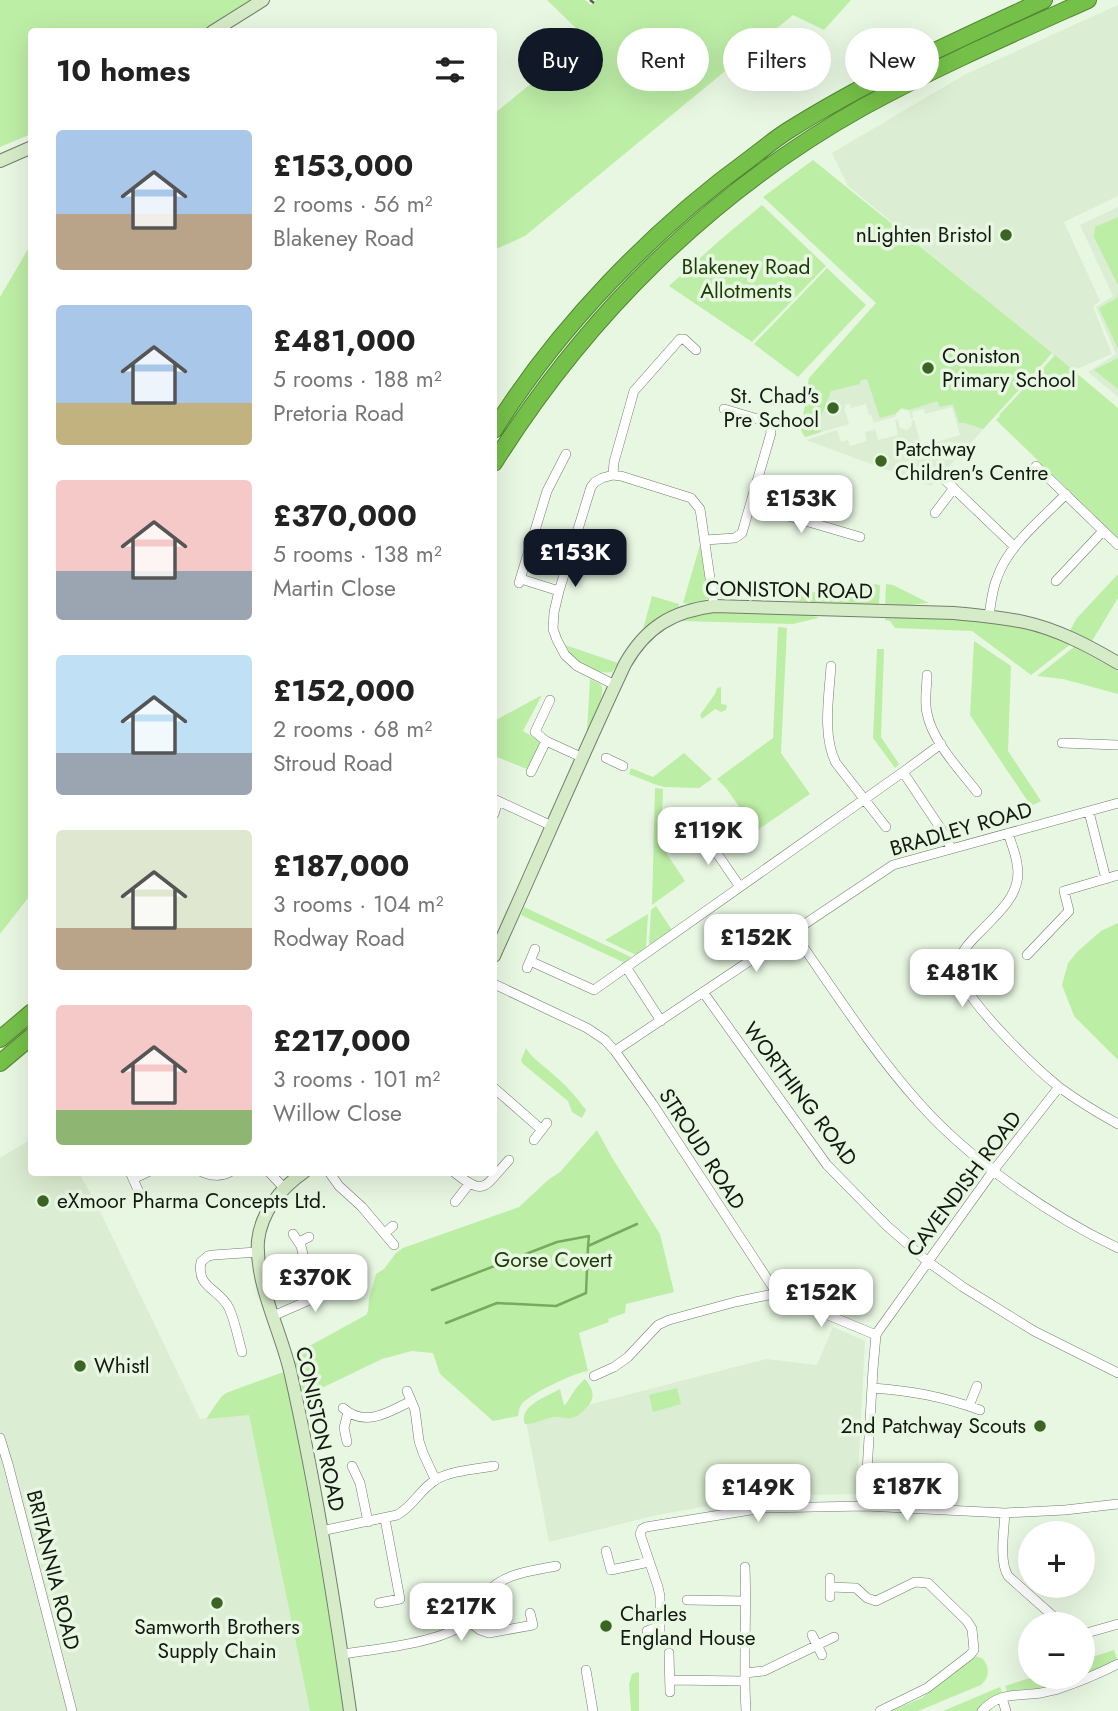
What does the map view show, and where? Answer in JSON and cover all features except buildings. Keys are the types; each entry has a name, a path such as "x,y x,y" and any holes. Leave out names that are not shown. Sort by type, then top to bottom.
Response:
{"highway":[{"path":"497,426 550,351 598,295 661,231 717,182 788,131 856,90 1044,0"},
{"path":"497,458 519,422 612,306 651,265 729,197 800,145 863,107 937,69 1088,0"},
{"path":"0,1039 28,1015"},
{"path":"0,1063 28,1039"}],"street":[{"path":"218,28 263,0"},
{"path":"0,161 28,149"},
{"path":"613,475 622,431 636,388 680,339 684,339 696,350"},
{"path":"705,540 734,538 743,530 771,433 768,423 724,409"},
{"path":"559,591 520,581 547,491 562,457"},
{"path":"1036,466 1118,545"},
{"path":"615,685 577,666 565,654 556,640 553,621 559,591 591,487 595,482 613,475 634,479 691,499 700,509 714,606"},
{"path":"944,479 1015,547"},
{"path":"934,513 954,488"},
{"path":"989,616 997,576 1005,560 1066,494"},
{"path":"751,505 859,537"},
{"path":"1057,581 1103,531"},
{"name":"CONISTON ROAD","path":"497,949 582,757 632,652 656,626 679,614 714,606 940,612 989,616 1037,625 1090,647 1118,663"},
{"path":"831,666 828,731 832,754 886,827"},
{"path":"927,675 926,710 930,725 977,792"},
{"path":"550,700 535,732 546,741 582,757"},
{"path":"531,772 546,741"},
{"path":"1062,743 1118,745"},
{"path":"536,949 529,965 594,990 941,744"},
{"path":"606,758 623,766"},
{"path":"903,772 951,848"},
{"path":"497,800 552,826"},
{"name":"BRADLEY ROAD","path":"615,1051 892,865 1118,803"},
{"path":"1089,812 1106,879"},
{"path":"702,830 740,887"},
{"path":"1008,833 1017,864 1016,890 966,947 958,966 960,977 976,1003 1059,1087 1118,1124"},
{"path":"1027,955 1069,911 1064,891 1118,875"},
{"path":"793,932 879,1054 920,1105 993,1171 1090,1235 1118,1248"},
{"path":"626,967 661,1021"},
{"name":"STROUD ROAD","path":"497,985 587,1028 605,1040 778,1293"},
{"name":"WORTHING ROAD","path":"703,992 827,1165 887,1226 927,1261 963,1287 1034,1331 1118,1373"},
{"name":"CAVENDISH ROAD","path":"865,1506 877,1335 993,1171 1059,1087"},
{"path":"497,1090 544,1126 534,1140"},
{"path":"497,1173 509,1160"},
{"path":"131,1176 138,1190"},
{"path":"273,1176 284,1188"},
{"name":"CONISTON ROAD","path":"299,1176 284,1188 271,1205 262,1223 258,1252 260,1269 291,1375 321,1531 350,1711"},
{"path":"332,1176 394,1245"},
{"path":"459,1176 476,1188 485,1186 494,1176"},
{"path":"455,1202 469,1184"},
{"path":"385,1233 393,1226"},
{"path":"309,1237 296,1238 314,1298"},
{"path":"229,1347 241,1348 229,1308 200,1278 197,1259 213,1255 258,1252"},
{"path":"273,1316 344,1285"},
{"path":"594,1377 628,1357 658,1325 735,1302 778,1293 877,1335"},
{"path":"969,1406 976,1386"},
{"path":"872,1388 933,1395 980,1410"},
{"path":"407,1391 417,1417 419,1441 435,1479"},
{"path":"347,1442 344,1428 346,1410 362,1418 377,1417 411,1401"},
{"name":"BRITANNIA ROAD","path":"0,1438 72,1711"},
{"path":"321,1531 397,1516 435,1479 494,1468 492,1454"},
{"path":"352,1466 359,1481 368,1522"},
{"path":"647,1631 660,1629 660,1596 640,1534 646,1527 763,1508 865,1506 1005,1513 1118,1504"},
{"path":"1005,1513 1004,1570 1048,1612"},
{"path":"379,1603 400,1599 385,1519"},
{"path":"606,1551 611,1570 649,1562"},
{"path":"342,1654 441,1635 456,1629 468,1621 487,1592 497,1583 509,1577 556,1566"},
{"path":"745,1567 746,1711"},
{"path":"830,1588 856,1588 867,1598 876,1601 915,1582 928,1583 972,1629 974,1650 970,1655 927,1688 880,1711"},
{"path":"687,1601 746,1601"},
{"path":"468,1621 484,1632 494,1633 533,1625 530,1613"},
{"path":"1095,1631 1118,1624"},
{"path":"813,1635 822,1655"},
{"path":"670,1680 744,1677 764,1671 834,1637"},
{"path":"669,1653 670,1692"},
{"path":"982,1711 990,1703 1006,1695 1042,1693 1057,1689 1088,1679 1118,1664"},
{"path":"586,1670 593,1711"},
{"path":"1002,1698 1006,1711"}],"shaded area":[{"path":"1118,5 1118,196 1064,222 1100,301 1093,307 1112,354 1072,371 848,186 832,153 966,74"},
{"path":"1118,207 1118,397 1088,372 1116,354 1096,307 1113,296 1080,225"},
{"path":"1048,359 931,486 806,440 837,430 841,442 848,440 850,446 867,441 865,432 875,429 878,440 898,435 895,420 898,419 900,428 907,430 914,420 923,451 934,448 933,443 960,435 952,407 925,414 924,409 912,412 911,419 909,411 901,409 897,416 874,423 866,404 851,408 850,404 844,408 849,424 805,437 801,430 809,378"},
{"path":"28,1141 28,1176 81,1176 200,1419 249,1414 310,1711 0,1711 0,1158"},
{"path":"833,1327 865,1341 857,1494 803,1495 737,1501 657,1515 549,1542 526,1421 766,1359 817,1365"}],"green space":[{"path":"0,0 255,0 212,28 28,28 28,135 0,147"},
{"path":"547,0 585,0 591,5 596,0 851,0 826,28 820,28 793,15 777,28 723,28 723,73 709,84 709,28 617,28 617,91 701,91 525,236 497,249 497,112 522,91 603,91 603,28 576,28"},
{"name":"Coniston Primary School","path":"813,160 1052,353 983,429 959,423 953,404 940,407 937,401 909,410 901,408 895,414 880,418 867,379 861,380 860,384 831,391 818,424 821,432 805,437 801,430 809,378 876,303 763,197"},
{"name":"Blakeney Road Allotments","path":"762,205 826,266 752,342 669,286"},
{"path":"1118,217 1118,285 1094,237 1095,227"},
{"path":"28,249 28,898 0,934 0,297"},
{"path":"827,268 866,305 798,377 754,344"},
{"path":"1118,292 1118,349 1099,308 1117,298"},
{"path":"1055,355 1118,408 1118,538 996,420"},
{"path":"1118,358 1118,389 1094,370"},
{"path":"700,545 709,596 698,603 683,603"},
{"path":"1118,574 1118,598 1092,641 1069,632 1077,618"},
{"path":"874,584 880,585 879,605 792,601 805,592 859,593"},
{"path":"886,584 893,585 929,603 885,605"},
{"path":"652,596 679,604 678,610 642,633"},
{"path":"706,611 796,613 818,618 793,624 679,621"},
{"path":"885,615 998,622 1029,629 1071,644 1031,675 972,631 895,628 890,621 885,620"},
{"path":"778,627 787,628 781,753 810,794 756,831 717,779 773,738"},
{"path":"974,641 1011,666 1008,751 1041,801 1031,806 970,715"},
{"path":"565,645 618,663 612,672 591,669 579,661"},
{"path":"1074,647 1118,671 1118,694 1063,679 1037,676"},
{"path":"877,649 884,649 881,737 899,764 895,768 873,738"},
{"path":"590,679 601,685 602,695 587,731"},
{"path":"721,687 721,704 727,705 726,710 721,712 715,709 702,719 700,715 717,688"},
{"path":"542,695 523,731 541,742 527,769 497,757 497,719"},
{"path":"684,753 712,779 699,788 664,787 629,774 631,768 653,777"},
{"path":"655,788 663,789 661,845 685,881 652,905"},
{"path":"656,906 672,930 649,945 651,910"},
{"path":"524,907 631,957 625,963 521,915"},
{"path":"648,914 646,947 636,955 605,940"},
{"path":"1118,923 1118,1060 1074,1016 1062,985 1068,963 1078,951 1101,931"},
{"path":"526,1048 579,1101 586,1110 582,1118 572,1112 568,1101 523,1064 521,1060"},
{"name":"Gorse Covert","path":"597,1130 660,1234 674,1292 626,1304 625,1313 579,1333 588,1371 532,1396 521,1405 518,1416 493,1421 440,1374 433,1353 412,1351 382,1359 301,1398 293,1355 366,1315 376,1274 384,1269 396,1253 403,1248 519,1207 560,1172"},
{"path":"286,1371 346,1711 310,1711 249,1415 206,1419 226,1393"},
{"path":"585,1379 592,1391 592,1398 581,1413 571,1418 553,1417 525,1424 524,1418 529,1407 560,1389 565,1405"},
{"path":"677,1388 681,1404 653,1412 649,1395"},
{"path":"1114,1650 1117,1659 1095,1670 1095,1656"},
{"path":"975,1656 982,1658 988,1668 986,1679 981,1685 918,1711 891,1711 922,1698"},
{"path":"637,1672 639,1711 631,1711 629,1684 632,1674"},
{"path":"1018,1682 1018,1689 1023,1689 1008,1693 1005,1686"},
{"path":"1000,1687 1003,1695 979,1711 943,1711"}],"waterway":[{"path":"432,1290 557,1242 589,1236 588,1246 637,1224"},
{"path":"446,1323 497,1303 556,1306 586,1293 588,1247"}],"railway":[{"path":"590,0 594,3"}],"place":[{"name":"nLighten Bristol","path":"1006,235"},
{"name":"Coniston Primary School","path":"928,368"},
{"name":"St. Chad's Pre School","path":"833,408"},
{"name":"Patchway Children's Centre","path":"881,461"},
{"name":"eXmoor Pharma Concepts Ltd.","path":"43,1201"},
{"name":"Whistl","path":"80,1366"},
{"name":"2nd Patchway Scouts","path":"1040,1426"},
{"name":"Samworth Brothers Supply Chain","path":"217,1603"},
{"name":"Charles England House","path":"606,1626"}]}
